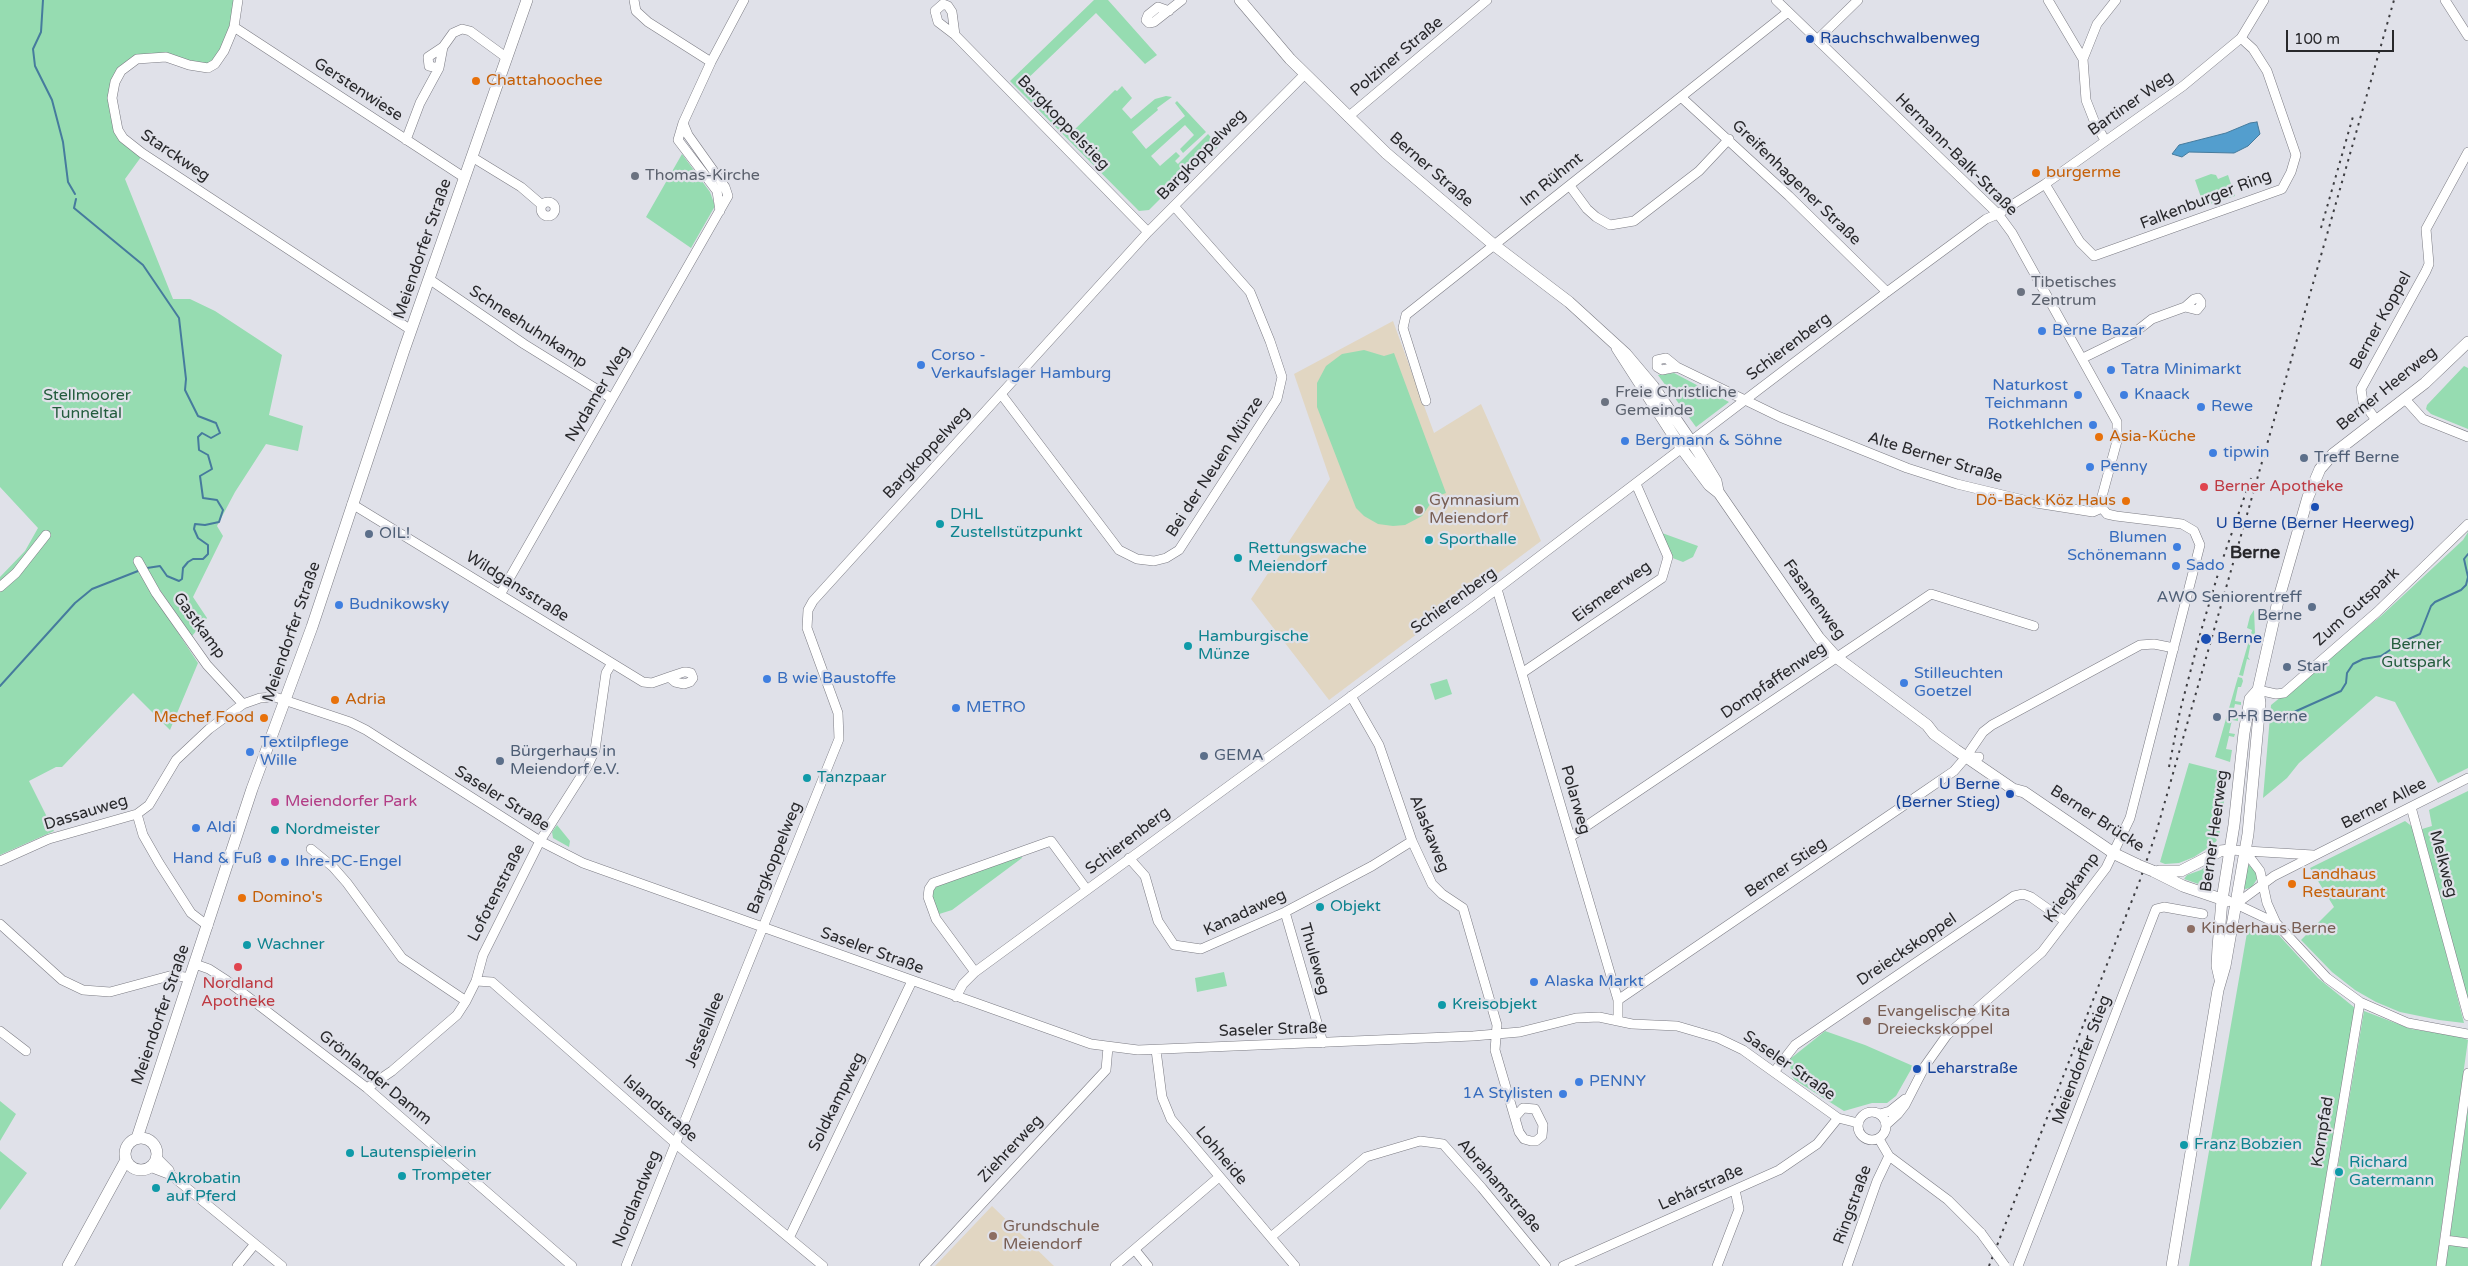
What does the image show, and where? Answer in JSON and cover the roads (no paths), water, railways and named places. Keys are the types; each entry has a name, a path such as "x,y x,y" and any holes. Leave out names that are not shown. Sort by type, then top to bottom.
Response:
{"main road":[{"name":"Meiendorfer Straße","path":"68,1266 114,1182 130,1164 126,1147 142,1138 144,1119 252,789 285,701 411,330 527,0"},
{"name":"Berner Straße","path":"1240,0 1305,74 1348,117 1421,185 1494,245 1574,306 1617,348 1642,380"},
{"name":"Berner Heerweg","path":"2172,1266 2220,979 2225,966 2245,851 2251,808 2260,702 2258,690 2278,601 2313,482 2320,469 2333,454 2405,400 2468,342"},
{"name":"Fasanenweg","path":"1642,380 1686,445 1710,471 1718,493 1819,638 1836,657 1927,725 1934,734 1972,755"},
{"name":"Berner Heerweg","path":"2220,979 2218,947 2222,900 2250,699 2258,690"},
{"name":"Berner Brücke","path":"1972,755 2013,788 2024,792 2115,854 2183,886 2236,904"},
{"name":"Berner Brücke","path":"2153,871 2180,871 2220,851 2230,850"},
{"path":"130,1164 142,1170 153,1162 155,1146 142,1138"}],"street":[{"name":"Starckweg","path":"238,0 234,27 219,59 208,68 190,65 166,57 137,60 128,64 121,71 112,90 118,130 123,138 142,153 411,330"},
{"path":"634,0 636,11 648,22 711,62"},
{"name":"Nydamer Weg","path":"501,593 611,398 720,211 717,191 678,141 683,123 711,62 744,0"},
{"path":"1169,11 1182,0"},
{"name":"Polziner Straße","path":"1348,117 1487,0"},
{"name":"Hermann-Balk-Straße","path":"1776,0 1998,214 2012,234 2114,414 2118,430 2101,500 2102,508"},
{"path":"1818,39 1858,0"},
{"path":"2048,0 2083,59"},
{"path":"2106,140 2095,123 2086,100 2083,59 2097,24 2116,0"},
{"name":"Bartiner Weg","path":"1998,214 2045,184 2183,86 2241,38 2264,0"},
{"path":"2445,0 2466,29"},
{"name":"Im Rühmt","path":"1426,401 1403,328 1406,315 1788,12"},
{"name":"Gerstenwiese","path":"234,27 465,178"},
{"path":"439,68 428,66 426,61 428,57 443,47 453,33 462,29 470,31 507,58"},
{"name":"Bargkoppelstieg","path":"955,35 1148,232"},
{"name":"Falkenburger Ring","path":"2045,184 2080,242 2094,256 2282,189 2292,172 2296,155 2267,71 2253,49 2241,38"},
{"path":"406,140 420,103 439,68 443,47"},
{"name":"Bargkoppelweg","path":"762,928 839,740 838,712 807,628 808,610 818,594 1148,232 1305,74"},
{"name":"Greifenhagener Straße","path":"1681,97 1730,140 1887,292"},
{"path":"1570,186 1587,209 1610,225 1634,221 1699,171 1730,140"},
{"name":"Berner Koppel","path":"2376,420 2363,402 2361,390 2426,271 2429,264 2426,228 2468,152"},
{"path":"472,157 521,187 542,205"},
{"name":"Bei der Neuen Münze","path":"1001,394 1119,550 1136,559 1148,561 1166,558 1179,550 1277,399 1282,377 1250,292 1174,206"},
{"name":"Schierenberg","path":"956,997 963,984 975,972 1497,589 1887,292 1986,219 1998,214"},
{"name":"Schneehuhnkamp","path":"429,279 524,344 611,398"},
{"path":"2083,358 2134,334 2152,319 2185,308"},
{"name":"Alte Berner Straße","path":"1677,367 1780,417 1859,450 1957,484 2036,503 2093,512 2102,508 2108,514 2172,522 2182,524 2194,531"},
{"path":"2405,400 2423,419 2468,437"},
{"name":"Eismeerweg","path":"1522,673 1662,578 1668,557 1636,484"},
{"name":"Wildgansstraße","path":"352,504 647,683 669,677"},
{"name":"Zum Gutspark","path":"2258,690 2276,694 2284,692 2377,612 2468,524"},
{"name":"Kriegkamp","path":"1886,1124 1898,1114 1932,1055 1948,1035 2034,962 2115,854 2135,805 2200,552 2199,539 2194,531"},
{"path":"0,587 16,574 46,535"},
{"name":"Gastkamp","path":"138,561 156,593 207,665 242,704"},
{"name":"Polarweg","path":"1497,589 1618,1000 1618,1020"},
{"name":"Dompfaffenweg","path":"1570,837 1931,594 2034,626"},
{"name":"Berner Stieg","path":"1618,1000 1954,771 1972,755 1983,732 1992,725 2140,645 2154,644 2174,648"},
{"name":"Lofotenstraße","path":"368,1088 392,1071 421,1046 456,1014 466,1001 476,980 482,955 540,841 587,767 595,750 606,673 612,663"},
{"name":"Alaskaweg","path":"1352,696 1379,745 1412,841 1432,884 1442,894 1464,908 1497,1025 1496,1034"},
{"name":"Dassauweg","path":"0,862 50,839 137,814 149,805 176,760 209,729 242,704 266,697 285,701"},
{"name":"Saseler Straße","path":"285,701 350,722 366,730 540,841 584,863 1064,1036 1108,1047 1156,1050 1496,1034 1532,1030 1581,1018 1599,1017 1632,1024 1676,1026 1707,1033 1743,1050 1838,1118 1858,1124"},
{"name":"Berner Allee","path":"2236,904 2263,883 2314,855 2468,778"},
{"name":"Melkweg","path":"2411,807 2468,1016"},
{"path":"137,814 143,835 159,863 191,913 208,926"},
{"path":"975,972 936,919 928,897 928,889 933,884 1051,841 1087,890"},
{"name":"Kanadaweg","path":"1129,858 1145,876 1158,921 1174,945 1201,949 1285,912 1372,866 1412,841"},
{"path":"311,849 333,867 347,883 402,958 466,1001"},
{"name":"Berner Brücke","path":"2230,850 2245,851"},
{"path":"2245,851 2258,867 2267,903 2276,923 2327,978 2360,1002 2408,1022 2468,1034"},
{"name":"Berner Allee","path":"2245,851 2314,855"},
{"name":"Dreieckskoppel","path":"1774,1072 1795,1045 2014,896 2023,894 2031,897 2066,921"},
{"path":"2236,904 2276,923"},
{"name":"Meiendorfer Stieg","path":"2018,1266 2156,909 2164,907 2203,914"},
{"name":"Thuleweg","path":"1285,912 1323,1043"},
{"path":"0,924 62,980 82,990 110,992 173,975 190,978"},
{"name":"Jesselallee","path":"675,1144 762,928"},
{"name":"Grönlander Damm","path":"195,964 209,969 226,980 368,1088 572,1266"},
{"name":"Islandstraße","path":"476,980 492,982 675,1144 790,1236 823,1266"},
{"name":"Soldkampweg","path":"790,1236 912,981"},
{"name":"Kornpfad","path":"2316,1266 2360,1002"},
{"path":"0,1031 26,1051"},
{"path":"1496,1034 1495,1050 1516,1116"},
{"name":"Ziehrerweg","path":"924,1266 1106,1070 1108,1047"},
{"name":"Lohheide","path":"1156,1050 1162,1097 1171,1119 1295,1266"},
{"path":"2441,1266 2468,1074"},
{"name":"Kriegkamp","path":"1880,1114 1890,1111 1907,1097"},
{"path":"1866,1112 1880,1114 1886,1124 1885,1132 1879,1139 1871,1140 1864,1138 1859,1132 1858,1124 1866,1112"},
{"name":"Lehárstraße","path":"1563,1266 1779,1170 1817,1144 1838,1118"},
{"path":"1879,1139 1889,1156 1948,1200 1981,1233 2005,1266"},
{"name":"Abrahamstraße","path":"1271,1237 1366,1157 1420,1141 1443,1144 1546,1266"},
{"name":"Nordlandweg","path":"626,1266 675,1144"},
{"name":"Ringstraße","path":"1847,1266 1877,1181 1889,1156"},
{"path":"153,1162 169,1170 171,1175 254,1245 282,1266"},
{"path":"1115,1266 1219,1177"},
{"path":"1717,1266 1740,1209 1735,1190"},
{"path":"2445,1240 2468,1243"},
{"path":"237,1266 254,1245"},
{"path":"1135,1250 1148,1266"}],"water":[{"path":"2257,122 2260,134 2248,146 2234,153 2189,152 2182,157 2172,154 2179,145 2226,133"}],"waterway":[{"path":"43,0 41,32 33,49 35,66 52,100 63,142 68,182 75,194"},
{"path":"76,199 74,208 143,265 179,318 186,379 185,390 198,416 216,423 220,433 211,438 202,433 198,437 199,450 208,455 212,469 200,476 203,498 217,500 223,510 219,522 205,525 195,524 194,529 198,538 208,545 208,554 203,559 193,559 188,562 183,568 182,579 179,581 167,576 160,566 147,568"},
{"path":"2282,722 2294,712 2341,691 2346,683 2347,673 2353,664 2363,659 2381,656 2402,642 2420,634 2431,606 2435,602 2461,590 2466,585 2468,577 2464,559 2468,554"},
{"path":"0,686 75,603 92,589 138,571"}],"railway":[{"path":"1989,1266 2140,880 2156,833 2394,0"},
{"path":"2321,228 2354,113"},
{"path":"2169,767 2180,711 2201,631 2221,564 2251,478"}],"place":[{"name":"Rauchschwalbenweg","path":"1810,39"},
{"name":"Chattahoochee","path":"476,81"},
{"name":"burgerme","path":"2036,173"},
{"name":"Thomas-Kirche","path":"635,176"},
{"name":"Tibetisches Zentrum","path":"2021,292"},
{"name":"Berne Bazar","path":"2042,331"},
{"name":"Corso - Verkaufslager Hamburg","path":"921,365"},
{"name":"Tatra Minimarkt","path":"2111,370"},
{"name":"Naturkost Teichmann","path":"2078,395"},
{"name":"Knaack","path":"2124,395"},
{"name":"Freie Christliche Gemeinde","path":"1605,402"},
{"name":"Rewe","path":"2201,407"},
{"name":"Rotkehlchen","path":"2093,425"},
{"name":"Asia-Küche","path":"2099,437"},
{"name":"Bergmann & Söhne","path":"1625,441"},
{"name":"tipwin","path":"2213,453"},
{"name":"Treff Berne","path":"2304,458"},
{"name":"Penny","path":"2090,467"},
{"name":"Berner Apotheke","path":"2204,487"},
{"name":"Dö-Back Köz Haus","path":"2126,501"},
{"name":"U Berne (Berner Heerweg)","path":"2315,507"},
{"name":"Gymnasium Meiendorf","path":"1419,510"},
{"name":"DHL Zustellstützpunkt","path":"940,524"},
{"name":"OIL!","path":"369,534"},
{"name":"Sporthalle","path":"1429,540"},
{"name":"Blumen Schönemann","path":"2177,547"},
{"name":"Rettungswache Meiendorf","path":"1238,558"},
{"name":"Sado","path":"2176,566"},
{"name":"Budnikowsky","path":"339,605"},
{"name":"AWO Seniorentreff Berne","path":"2312,607"},
{"name":"Berne","path":"2206,639"},
{"name":"Hamburgische Münze","path":"1188,646"},
{"name":"Star","path":"2287,667"},
{"name":"B wie Baustoffe","path":"767,679"},
{"name":"Stilleuchten Goetzel","path":"1904,683"},
{"name":"Adria","path":"335,700"},
{"name":"METRO","path":"956,708"},
{"name":"P+R Berne","path":"2217,717"},
{"name":"Mechef Food","path":"264,718"},
{"name":"Textilpflege Wille","path":"250,752"},
{"name":"GEMA","path":"1204,756"},
{"name":"Bürgerhaus in Meiendorf e.V.","path":"500,761"},
{"name":"Tanzpaar","path":"807,778"},
{"name":"U Berne (Berner Stieg)","path":"2010,794"},
{"name":"Meiendorfer Park","path":"275,802"},
{"name":"Aldi","path":"196,828"},
{"name":"Nordmeister","path":"275,830"},
{"name":"Hand & Fuß","path":"272,859"},
{"name":"Ihre-PC-Engel","path":"285,862"},
{"name":"Landhaus Restaurant","path":"2292,884"},
{"name":"Domino's","path":"242,898"},
{"name":"Objekt","path":"1320,907"},
{"name":"Kinderhaus Berne","path":"2191,929"},
{"name":"Wachner","path":"247,945"},
{"name":"Nordland Apotheke","path":"238,967"},
{"name":"Alaska Markt","path":"1534,982"},
{"name":"Kreisobjekt","path":"1442,1005"},
{"name":"Evangelische Kita Dreieckskoppel","path":"1867,1021"},
{"name":"Leharstraße","path":"1917,1069"},
{"name":"PENNY","path":"1579,1082"},
{"name":"1A Stylisten","path":"1563,1094"},
{"name":"Franz Bobzien","path":"2184,1145"},
{"name":"Lautenspielerin","path":"350,1153"},
{"name":"Richard Gatermann","path":"2339,1172"},
{"name":"Trompeter","path":"402,1176"},
{"name":"Akrobatin auf Pferd","path":"156,1188"},
{"name":"Grundschule Meiendorf","path":"993,1236"}],"district":[{"name":"Berne","path":"2255,553"}],"park label":[{"name":"Stellmoorer Tunneltal","path":"87,405"},
{"name":"Berner Gutspark","path":"2416,654"}]}
